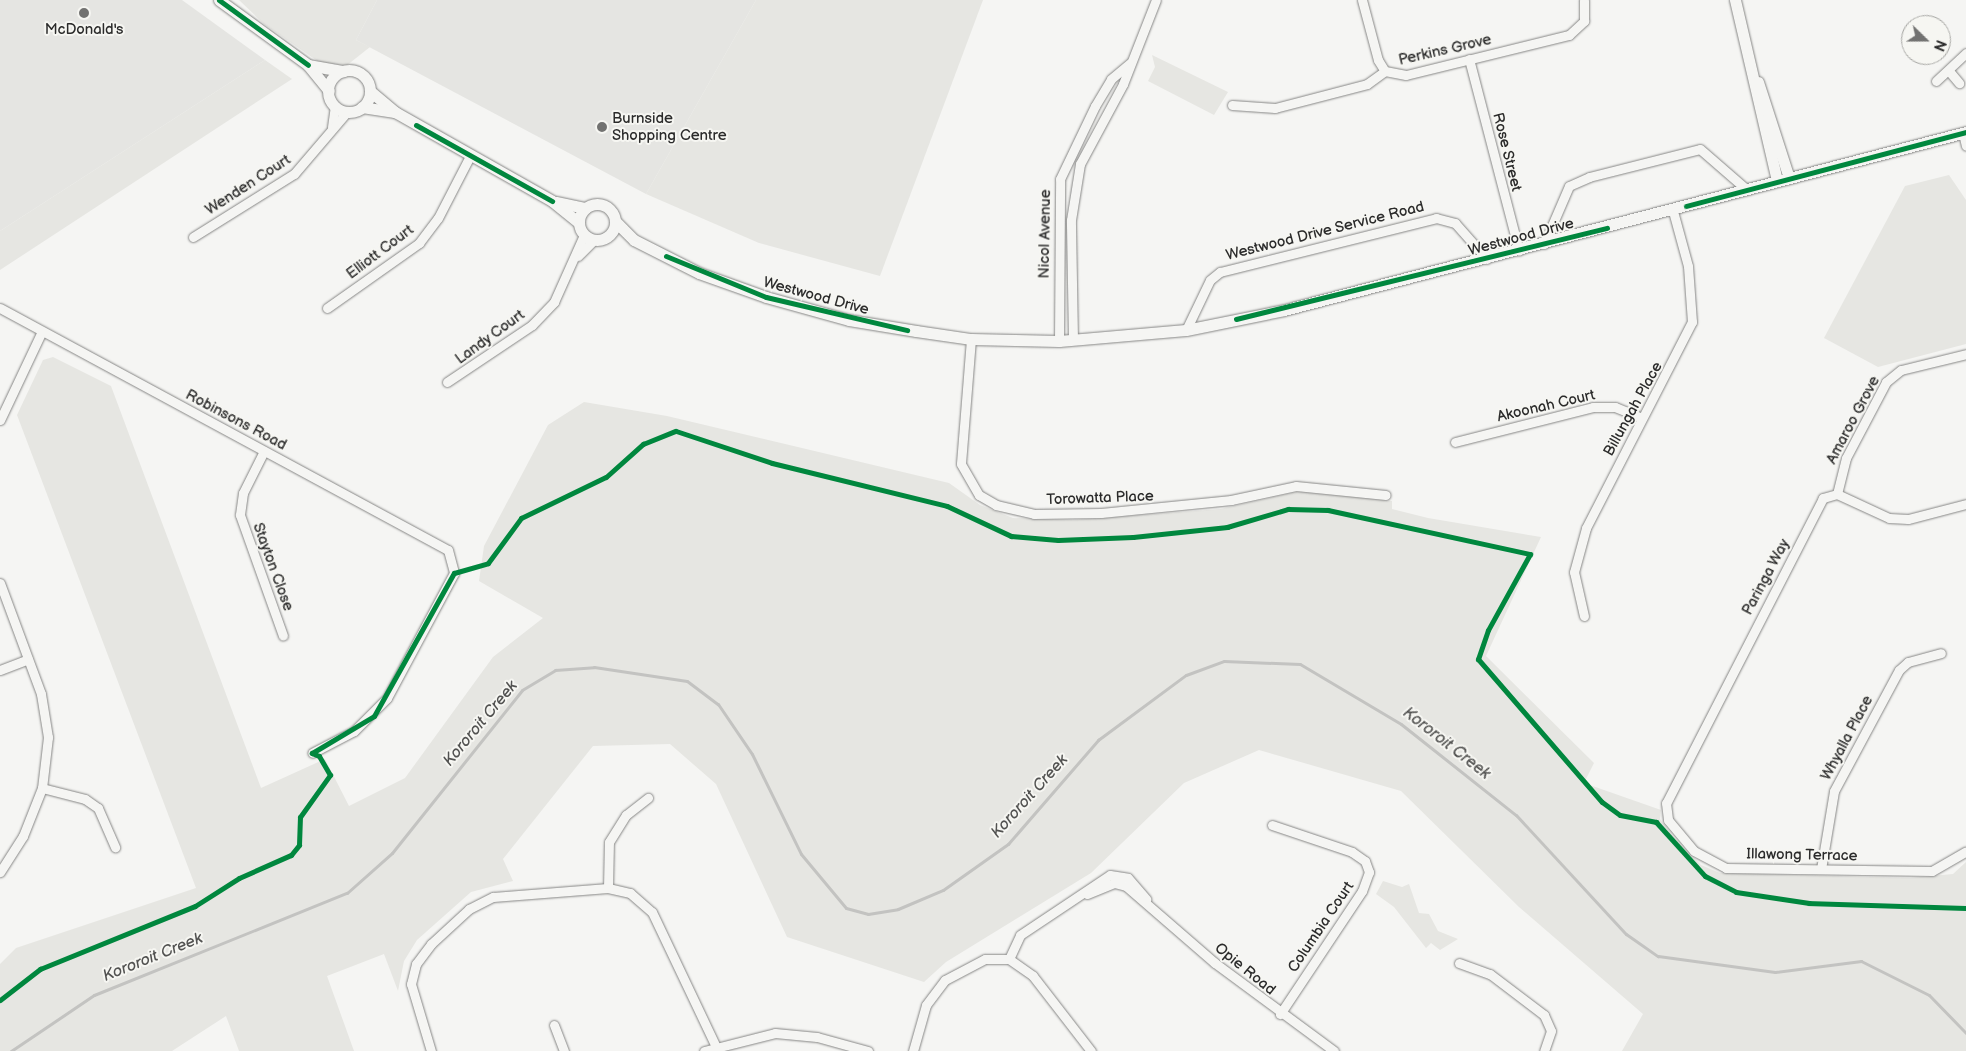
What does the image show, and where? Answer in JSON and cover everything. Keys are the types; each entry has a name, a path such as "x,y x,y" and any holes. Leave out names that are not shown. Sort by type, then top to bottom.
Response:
{"street":[{"path":"219,0 308,65 328,91 335,106 347,112 362,107 395,112"},
{"name":"Nicol Avenue","path":"1073,340 1074,189 1094,132 1133,60 1137,40 1156,0"},
{"path":"1362,0 1378,60 1385,70"},
{"name":"Perkins Grove","path":"1232,105 1275,108 1367,84 1385,70 1406,75 1575,32 1584,21 1584,0"},
{"path":"1735,0 1756,78 1758,104 1777,182"},
{"path":"1936,81 1949,71 1966,53"},
{"name":"Rose Street","path":"1470,59 1518,252"},
{"name":"Nicol Avenue","path":"1059,341 1060,178 1111,80 1133,60"},
{"path":"308,65 363,76 370,91 395,112 552,201 578,222 589,238 606,238 615,221 605,206 585,208 552,201"},
{"path":"328,91 333,78 342,71"},
{"path":"1949,71 1959,83"},
{"path":"1756,78 1768,100 1789,178"},
{"path":"362,107 370,91"},
{"name":"Wenden Court","path":"332,127 335,106"},
{"name":"Wenden Court","path":"193,238 294,174 317,152 332,127 347,112"},
{"path":"1965,133 1966,146"},
{"name":"Westwood Drive","path":"615,221 634,240 699,273 766,297 848,320 971,339 1059,341 1186,330 1518,252 1673,211 1746,189 1965,133"},
{"path":"1544,244 1569,186 1589,177 1700,149 1746,189"},
{"name":"Elliott Court","path":"327,308 419,244 438,218 470,156"},
{"path":"578,222 585,208"},
{"name":"Billungah Place","path":"1584,616 1574,572 1577,552 1642,418 1665,381 1692,322 1688,266 1673,211"},
{"name":"Westwood Drive Service Road","path":"1186,330 1210,280 1220,272 1436,218 1455,223 1487,259"},
{"name":"Landy Court","path":"447,382 532,325 554,302 576,258 589,238"},
{"name":"Westwood Drive","path":"606,238 634,240"},
{"name":"Robinsons Road","path":"0,308 264,451 437,541 453,560 454,573 387,698 354,731 312,752"},
{"path":"0,420 42,331"},
{"name":"Torowatta Place","path":"971,339 962,470 979,495 996,505 1034,514 1101,513 1231,500 1296,486 1386,495"},
{"name":"Amaroo Grove","path":"1837,494 1846,458 1886,382 1901,370 1966,354"},
{"name":"Akoonah Court","path":"1455,442 1593,407 1615,407 1642,418"},
{"name":"Stayton Close","path":"264,451 243,493 240,515 283,636"},
{"path":"1837,494 1889,518 1908,519 1966,504"},
{"name":"Paringa Way","path":"1666,803 1823,498 1837,494"},
{"path":"0,583 41,694 48,736 42,788 24,836 0,872"},
{"name":"Whyalla Place","path":"1821,869 1834,791 1899,670 1908,662 1941,653"},
{"path":"0,670 28,659"},
{"path":"42,788 85,799 98,808 115,847"},
{"path":"608,888 609,842 626,815 648,798"},
{"name":"Illawong Terrace","path":"1666,803 1668,820 1710,863 1726,868 1932,871 1966,851"},
{"name":"Columbia Court","path":"1272,825 1352,852 1365,861 1369,872 1362,891 1280,1014"},
{"name":"Opie Road","path":"1009,959 1020,935 1078,897 1121,880 1146,900 1214,963 1280,1014 1334,1051"},
{"path":"431,1051 411,984 421,956 437,938 469,909 493,897 608,888 630,893 652,912 716,1046"},
{"path":"913,1051 926,1005 937,987 976,962 1009,959 1033,976 1091,1051"},
{"path":"1459,963 1490,974 1544,1015 1551,1031 1544,1051"},
{"path":"554,1025 564,1051"},
{"path":"704,1051 716,1046 782,1034 868,1051"}],"shaded area":[{"path":"0,0 182,0 265,60 0,231"},
{"path":"239,0 377,0 356,40 370,47 346,66 319,62 264,24"},
{"name":"Burnside Shopping Centre","path":"377,0 756,0 646,194 356,40"},
{"path":"756,0 983,0 880,276 759,243 646,194"},
{"path":"1152,55 1228,92 1214,115 1148,81 1155,67"},
{"path":"265,60 292,79 0,270 0,231"},
{"path":"1949,175 1966,200 1966,344 1878,367 1824,338 1905,186"},
{"path":"53,357 111,386 261,788 325,759 349,806 405,778 493,657 543,618 479,581 484,546 548,425 584,402 667,416 949,483 980,505 1013,518 1073,520 1220,509 1305,490 1392,501 1392,509 1428,518 1541,537 1486,656 1594,763 1584,783 1661,810 1660,819 1674,837 1701,865 1720,873 1910,878 1953,874 1966,862 1966,1051 1622,1051 1643,1014 1519,907 1401,791 1259,750 1184,783 1091,873 946,962 924,982 787,937 716,784 670,744 593,746 503,859 513,881 471,892 417,940 404,961 398,991 384,954 327,976 354,1051 239,1051 226,1016 172,1051 0,1051 0,964 16,948 196,888 17,415 43,360"},
{"path":"1383,881 1402,887 1409,884 1419,913 1429,914 1438,931 1458,939 1440,950 1431,943 1426,948 1394,907 1376,894"}],"waterway":[{"name":"Kororoit Creek","path":"11,1051 94,995 347,893 392,853 522,690 555,670 594,667 687,681 718,704 752,754 801,854 846,908 868,914 898,909 943,890 1008,844 1098,740 1186,675 1224,661 1300,664 1401,724 1516,815 1626,934 1658,956 1775,972 1861,961 1929,995 1966,1033"}],"cycle path":[{"path":"219,0 308,65"},
{"path":"416,125 552,201"},
{"path":"1686,206 1966,132"},
{"path":"1236,319 1607,228"},
{"path":"666,256 766,297 907,330"},
{"path":"312,753 374,716 454,573 488,563 521,518 606,477 643,444 676,431 772,463 947,506 1011,536 1058,540 1133,537 1227,527 1288,509 1328,510 1530,554 1488,630 1478,659 1602,802 1620,815 1656,822 1705,876 1736,892 1809,903 1966,908"},
{"path":"0,1000 40,969 195,906 239,878 291,855 299,845 300,817 330,775 319,756 312,753"}],"place":[{"name":"McDonald's","path":"84,13"},
{"name":"Burnside Shopping Centre","path":"602,127"}]}
